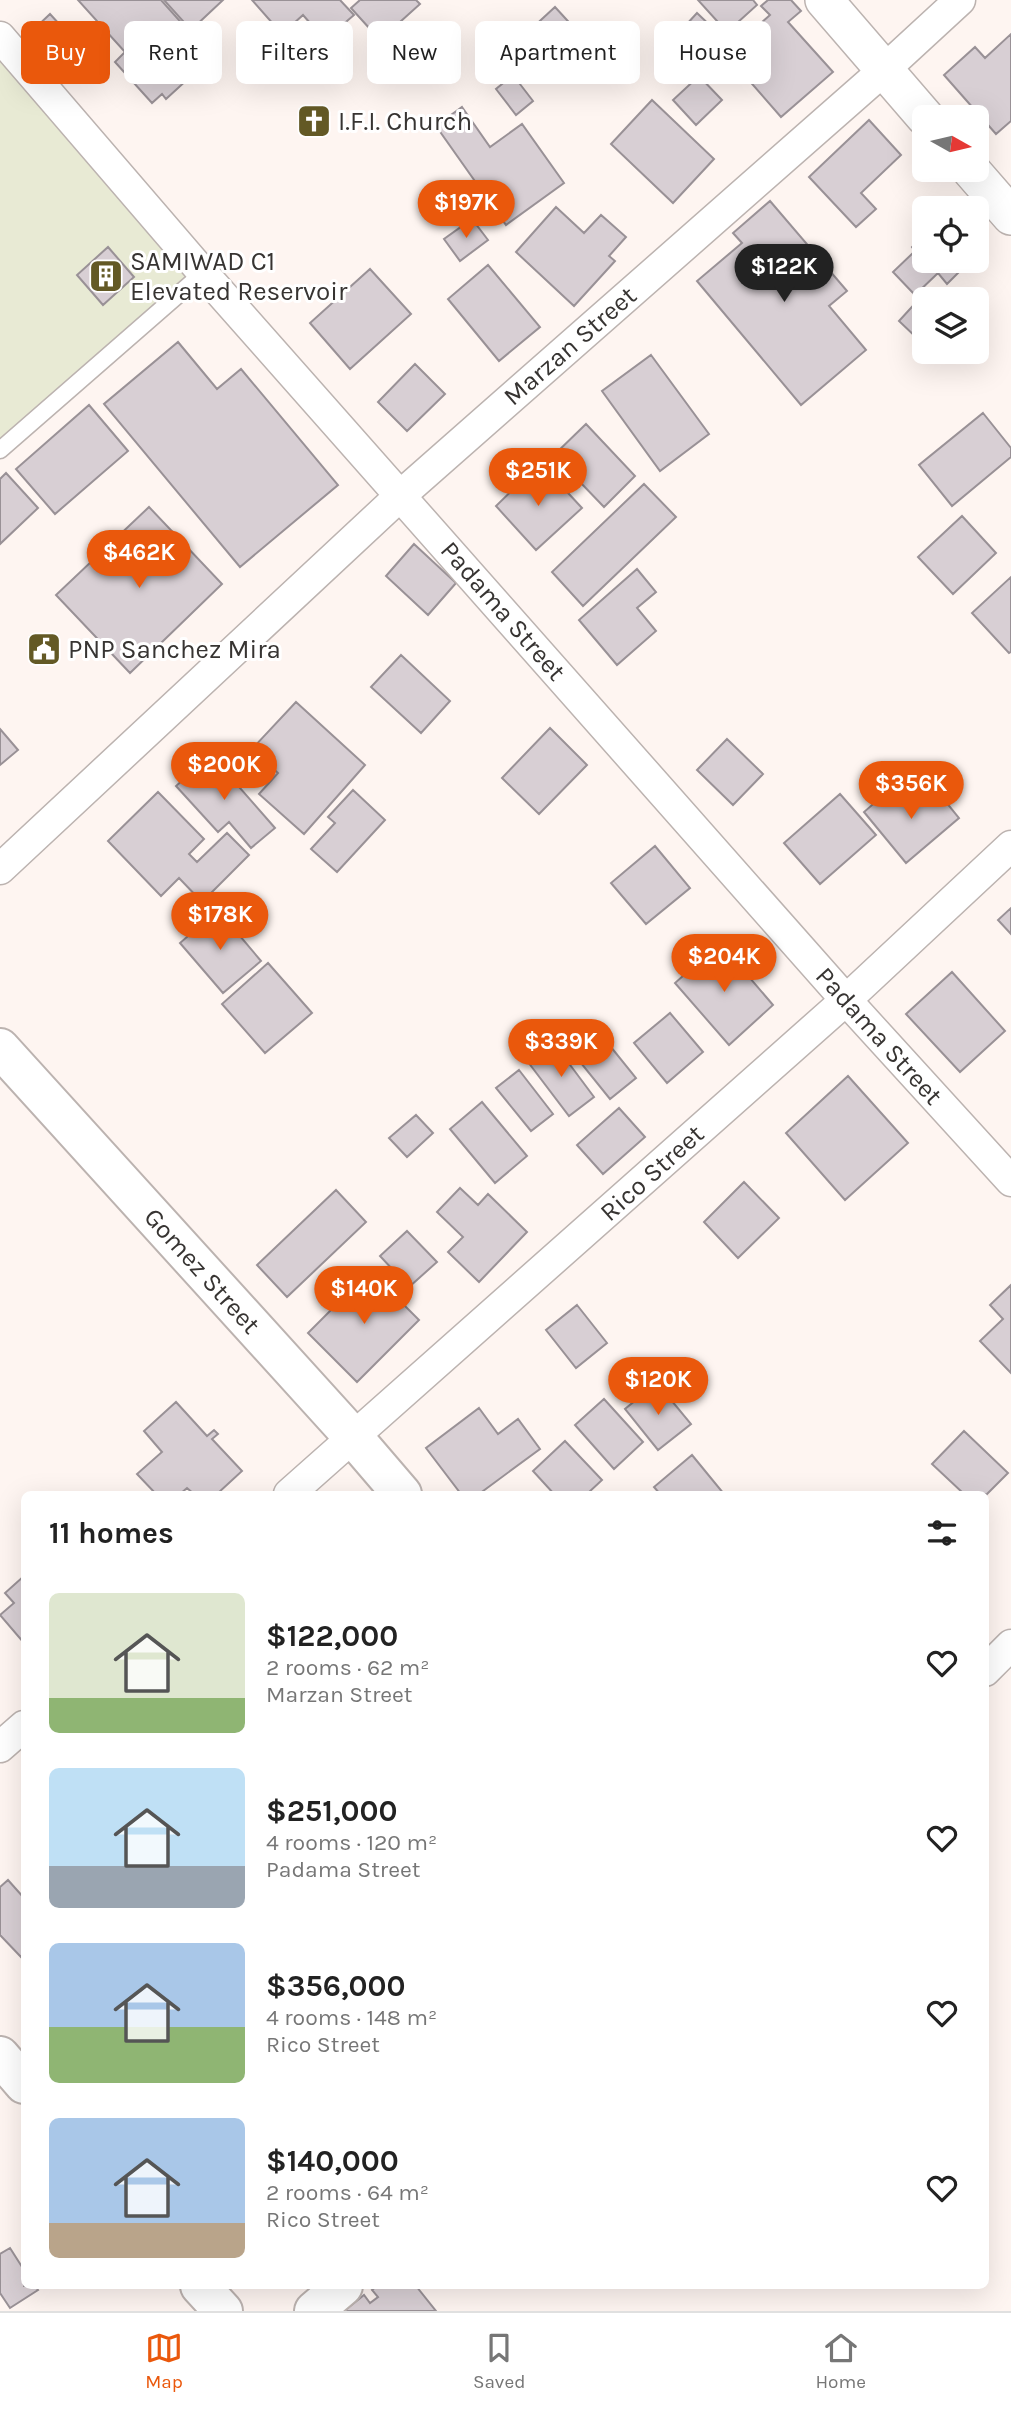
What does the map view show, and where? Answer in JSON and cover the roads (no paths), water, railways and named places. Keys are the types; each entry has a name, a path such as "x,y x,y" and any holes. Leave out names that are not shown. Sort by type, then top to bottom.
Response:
{"main road":[{"name":"Gomez Street","path":"0,1048 399,1491"},
{"path":"0,2056 21,2080"},
{"path":"203,2289 223,2311"},
{"path":"314,2311 340,2289"}],"street":[{"path":"824,0 915,105"},
{"name":"Marzan Street","path":"0,869 401,495 960,0"},
{"name":"Padama Street","path":"0,37 203,273 846,1000 1011,1181"},
{"path":"981,182 1011,216"},
{"name":"Rico Street","path":"292,1491 846,1000 1011,846"},
{"path":"989,1667 1011,1645"},
{"path":"0,1747 21,1729"}],"lane":[{"path":"0,450 203,273"}],"place":[{"name":"I.F.I. Church","path":"314,121"},
{"name":"SAMIWAD C1 Elevated Reservoir","path":"106,276"},
{"name":"PNP Sanchez Mira","path":"44,649"}]}
